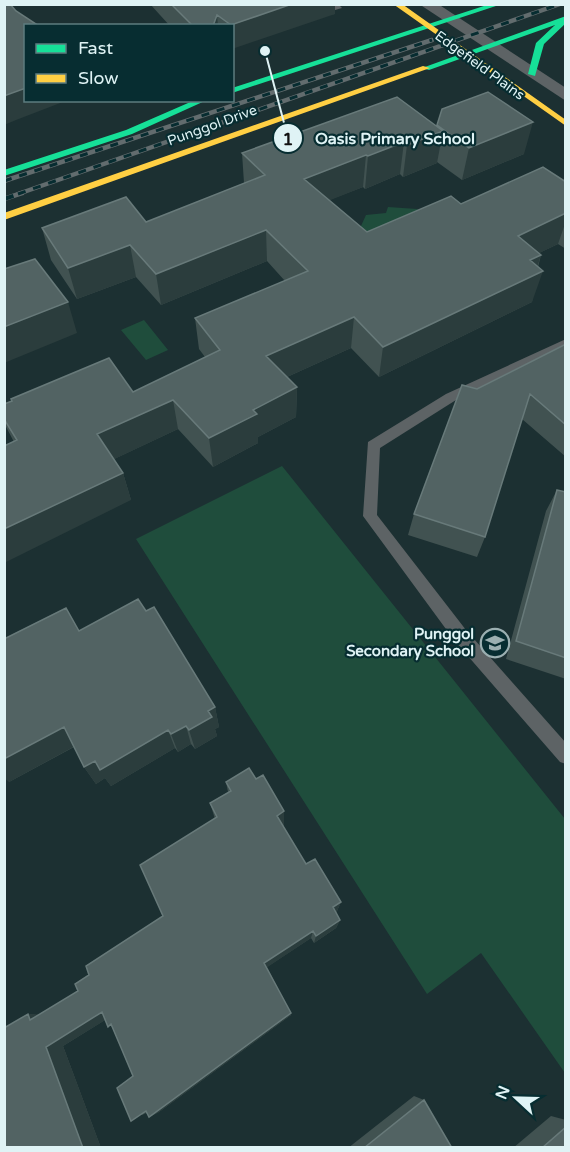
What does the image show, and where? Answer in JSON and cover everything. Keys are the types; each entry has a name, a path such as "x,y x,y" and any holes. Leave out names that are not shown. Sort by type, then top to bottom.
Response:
{"street":[{"name":"Edgefield Plains","path":"427,4 566,96"},
{"name":"Punggol Drive","path":"234,90 499,4"},
{"name":"Edgefield Plains","path":"388,6 427,27 566,124"},
{"name":"Punggol Drive","path":"4,217 566,18"},
{"path":"532,74 534,51 547,33 566,18"},
{"path":"353,51 373,32"},
{"path":"409,73 453,73"},
{"path":"478,78 536,105"},
{"name":"Punggol Drive","path":"4,173 129,132 198,102"}],"lane":[{"path":"566,343 451,397 373,446 370,516 460,635 566,756"}],"green space":[{"path":"388,207 417,209 427,219 356,237 366,215 386,213"},
{"path":"144,320 168,350 146,360 121,330"},
{"path":"282,466 565,819 565,1073 481,953 427,994 136,539"}],"building":[{"path":"4,4 10,4 16,11 36,24 24,24 24,89 4,96"},
{"path":"171,4 292,4 234,24 230,24 217,15 214,24 191,24"},
{"path":"488,92 533,122 469,148 437,125 442,109"},
{"path":"397,97 443,131 407,145 404,142 366,155 304,179 367,232 451,196 461,204 543,167 566,182 566,213 518,236 541,255 530,260 543,271 383,347 354,317 266,356 297,387 253,410 257,414 209,438 173,400 97,434 123,473 4,529 4,446 17,440 4,419 4,404 109,358 133,392 220,350 195,318 308,271 266,230 156,274 130,245 68,268 42,228 126,197 146,222 265,175 242,153"},
{"path":"35,259 68,302 4,327 4,269"},
{"path":"566,344 566,425 530,394 485,537 414,514 462,385 477,389"},
{"path":"557,490 566,492 566,658 516,641"},
{"path":"138,599 146,611 154,607 215,707 208,711 212,717 189,730 186,726 171,734 168,730 100,770 95,761 84,767 64,727 4,759 4,639 66,608 79,631"},
{"path":"249,768 256,779 263,775 284,811 277,816 306,864 315,859 341,902 333,907 340,920 316,936 313,931 264,963 291,1013 149,1117 146,1111 131,1121 117,1088 133,1076 111,1024 108,1027 102,1012 46,1047 83,1148 4,1148 4,1028 28,1014 30,1020 78,991 75,984 89,975 86,966 163,916 140,865 217,817 210,803 231,791 226,782"},
{"path":"424,1100 452,1148 364,1148"},
{"path":"566,1127 566,1148 542,1148"}],"railway":[{"path":"18,194 560,4"},
{"path":"4,181 432,40"},
{"path":"4,199 22,193"}],"traffic: fast":[{"path":"234,90 499,4"},
{"path":"426,68 566,18"},
{"path":"532,74 540,43 564,20"},
{"path":"4,173 129,132 198,102"}],"traffic: slow":[{"path":"396,4 566,124"},
{"path":"4,217 426,68"}],"place":[{"name":"Oasis Primary School","path":"265,51"},
{"name":"Punggol Secondary School","path":"495,643"}]}
